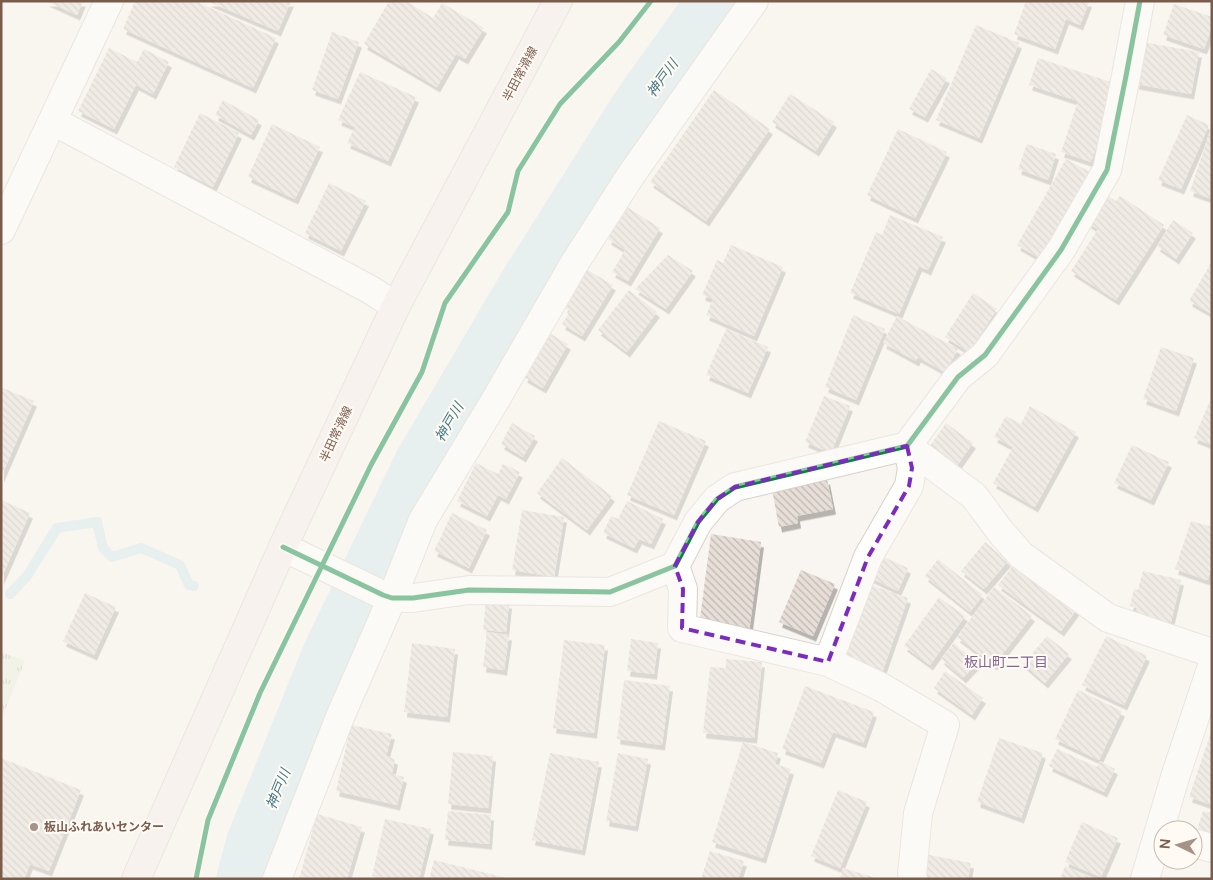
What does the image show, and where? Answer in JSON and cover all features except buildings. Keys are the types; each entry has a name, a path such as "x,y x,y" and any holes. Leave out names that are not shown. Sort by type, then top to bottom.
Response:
{"main road":[{"name":"半田常滑線","path":"136,879 284,547 396,306 558,1"}],"street":[{"path":"1,230 109,1"},
{"path":"278,879 388,597 423,520 496,400 574,264 631,175 754,1"},
{"path":"284,547 388,597 413,598 469,590 610,592 675,566 698,522 717,499 735,487 907,446 958,377 985,355 1061,250 1107,170 1140,1"},
{"path":"53,121 369,289 396,306"},
{"path":"907,446 974,496 1000,531 1021,554 1108,618 1212,653"},
{"path":"828,662 868,557 909,486 912,468 907,446"},
{"path":"675,566 683,589 682,628 828,662 881,687 945,725 918,813 913,879"},
{"path":"1164,820 1175,777 1212,666"},
{"path":"1144,879 1153,855"}],"highlighted area":[{"path":"907,446 912,468 909,486 868,557 828,662 682,628 683,589 675,566 698,522 717,499 735,487"}],"green space":[{"path":"1,652 25,661 1,720"}],"waterway":[{"name":"神戸川","path":"247,879 256,845 333,654 424,465 528,288 642,107 718,1"},
{"path":"10,594 27,576 57,528 97,522 103,548 112,557 141,548 180,565 189,585 194,586"}],"cycle path":[{"path":"196,879 208,820 260,693 371,465 422,372 445,303 508,212 518,171 560,104 619,42 651,1"},
{"path":"283,547 392,598 413,598 469,590 610,592 675,566 698,522 717,499 735,487 907,446 958,377 985,355 1061,250 1107,170 1140,1"}],"place":[{"name":"板山ふれあいセンター","path":"34,827"}],"district":[{"name":"板山町二丁目","path":"1006,662"}]}
